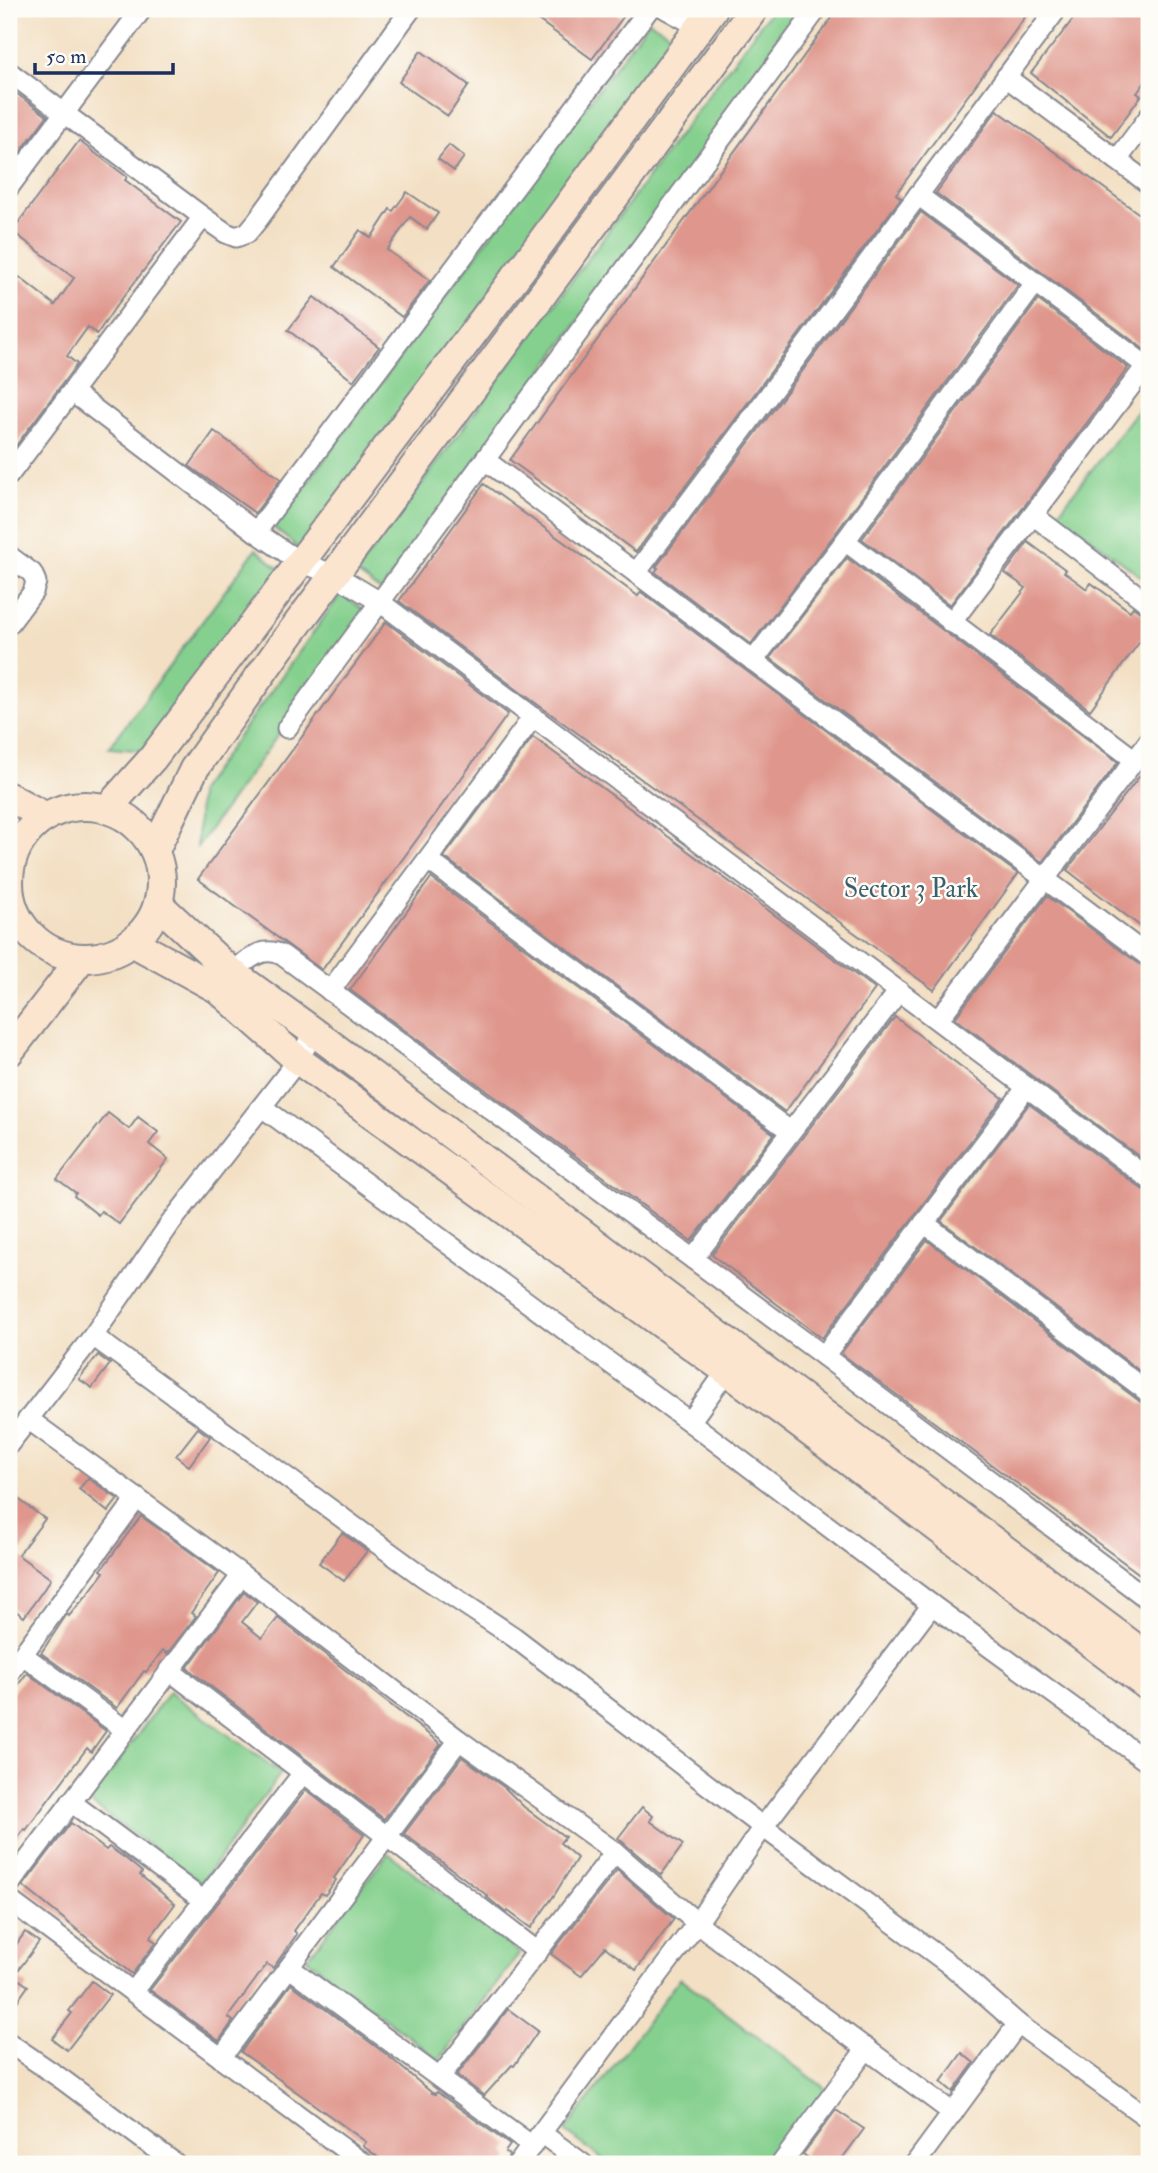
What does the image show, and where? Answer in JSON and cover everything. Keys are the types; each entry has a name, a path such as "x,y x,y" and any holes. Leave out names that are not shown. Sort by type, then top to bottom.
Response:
{"street":[{"path":"9,187 142,9"},
{"path":"9,72 203,217 236,237 247,233 411,9"},
{"path":"256,532 649,9"},
{"path":"107,808 152,759 526,263 706,18 666,9"},
{"path":"155,850 194,769 754,9"},
{"path":"287,728 817,9"},
{"path":"636,573 1057,9"},
{"path":"1006,77 1149,184"},
{"path":"1117,160 1149,117"},
{"path":"918,195 1148,367 951,623"},
{"path":"9,475 203,217"},
{"path":"753,661 845,541 1035,282"},
{"path":"72,392 256,532 300,562 335,575 380,602 1149,1179"},
{"path":"485,460 1149,957"},
{"path":"1033,515 1149,604"},
{"path":"845,541 1135,760"},
{"path":"9,556 32,573 36,582 33,592 9,624"},
{"path":"330,990 533,717"},
{"path":"938,1020 1149,741"},
{"path":"9,797 46,817"},
{"path":"65,808 107,808 126,817 143,832 155,850 160,867 158,904 148,925 132,942 116,952 99,958 81,959 60,955 42,946 12,920 9,895 11,853 26,834 46,817 65,808"},
{"path":"428,860 790,1131"},
{"path":"158,904 231,972 1149,1658"},
{"path":"132,942 218,989 298,1060 782,1411 1149,1688"},
{"path":"231,972 262,952 272,951 282,955 1149,1600"},
{"path":"9,1052 81,959"},
{"path":"693,1259 899,991"},
{"path":"9,1444 93,1336 170,1224 298,1060 314,1032"},
{"path":"824,1356 1027,1087"},
{"path":"262,1107 1149,1763"},
{"path":"924,1223 1149,1393"},
{"path":"93,1336 422,1576 514,1637 762,1827 953,1968 1018,2024 1149,2119"},
{"path":"690,1422 726,1372"},
{"path":"28,1419 242,1575 459,1740 615,1852 696,1923 953,2113"},
{"path":"9,1673 137,1498"},
{"path":"9,1885 242,1575"},
{"path":"518,2164 696,1923 762,1827 932,1605"},
{"path":"23,1655 124,1730"},
{"path":"169,1670 538,1952"},
{"path":"221,2058 459,1740"},
{"path":"133,1992 303,1773"},
{"path":"71,1802 204,1901"},
{"path":"440,2077 615,1852"},
{"path":"9,1900 364,2164"},
{"path":"290,1968 440,2077 537,2140 583,2164"},
{"path":"915,2164 1018,2024"},
{"path":"9,2043 176,2164"},
{"path":"781,2164 867,2048"}],"green space":[{"path":"772,9 808,9 381,591 356,573"},
{"path":"649,21 679,39 301,550 274,528"},
{"path":"1149,396 1149,583 1058,513"},
{"path":"256,549 283,572 147,751 109,748"},
{"path":"341,594 367,612 197,847 199,791"},
{"path":"169,1692 281,1773 201,1883 89,1802"},
{"path":"388,1853 520,1953 439,2060 307,1959"},
{"path":"680,1978 826,2089 769,2164 609,2164 565,2131"}],"building":[{"path":"523,9 609,9 623,17 592,59"},
{"path":"838,9 1031,9 896,194 901,198 636,552 510,460"},
{"path":"1081,9 1149,9 1149,77 1137,93 1141,96 1111,137 1031,73"},
{"path":"421,51 469,85 448,116 399,82"},
{"path":"9,88 47,116 9,167"},
{"path":"997,110 1149,221 1149,353 936,193"},
{"path":"79,141 181,222 97,334 88,327 67,356 77,364 9,455 9,269 55,305 74,278 12,231"},
{"path":"449,145 464,157 454,171 438,159"},
{"path":"407,192 438,213 427,229 410,217 387,250 430,280 402,317 334,267 360,230 371,238 390,209 393,211"},
{"path":"921,212 1018,285 751,644 655,572 658,568 656,567"},
{"path":"314,297 379,347 353,381 288,330"},
{"path":"1038,300 1128,368 950,605 862,539"},
{"path":"214,431 281,479 255,513 189,466"},
{"name":"Sector 3 Park","path":"484,484 638,596 641,592 1018,874 934,990 523,694 399,601"},
{"path":"1028,542 1087,589 1091,583 1130,611 1133,607 1149,619 1149,629 1090,710 990,635 1026,588 1005,573"},
{"path":"847,558 1118,762 1042,862 770,658"},
{"path":"386,622 508,714 322,970 198,879"},
{"path":"533,737 875,989 785,1112 444,857"},
{"path":"1149,764 1149,933 1067,870"},
{"path":"431,878 774,1134 691,1241 350,990"},
{"path":"1047,896 1149,971 1149,1164 955,1018"},
{"path":"895,1017 1003,1098 822,1338 712,1255"},
{"path":"1029,1104 1142,1189 1149,1191 1149,1378 941,1221"},
{"path":"108,1113 129,1129 138,1117 158,1132 149,1144 168,1159 119,1224 101,1211 98,1215 57,1179"},
{"path":"927,1240 1142,1403 1149,1405 1149,1581 843,1355 842,1352"},
{"path":"98,1355 110,1364 92,1388 79,1379"},
{"path":"198,1428 210,1437 189,1466 176,1456"},
{"path":"88,1478 118,1499 108,1512 79,1489"},
{"path":"9,1492 45,1519 18,1555 51,1579 24,1617 9,1606"},
{"path":"141,1516 219,1573 191,1613 196,1616 167,1654 163,1650 146,1672 144,1671 117,1708 41,1653 67,1614 69,1616 104,1572 101,1570"},
{"path":"342,1533 367,1551 344,1581 319,1563"},
{"path":"244,1592 257,1602 242,1622 262,1638 278,1618 441,1744 384,1819 187,1668"},
{"path":"27,1673 106,1731 91,1752 87,1748 9,1849 9,1697"},
{"path":"462,1757 565,1837 560,1843 577,1858 531,1928 508,1911 506,1913 488,1896 404,1834"},
{"path":"306,1790 364,1835 334,1878 336,1880 325,1895 321,1893 294,1931 297,1934 273,1968 267,1964 228,2017 233,2021 219,2041 150,1990"},
{"path":"642,1807 653,1816 650,1821 683,1845 661,1875 618,1838"},
{"path":"71,1823 106,1850 109,1847 125,1858 142,1872 140,1875 175,1904 150,1938 156,1942 132,1974 23,1886"},
{"path":"617,1870 674,1919 636,1970 605,1947 581,1976 551,1954"},
{"path":"25,1932 39,1942 14,1976 28,1986 9,2013 9,1955"},
{"path":"92,1981 110,1995 67,2050 52,2039"},
{"path":"291,1984 386,2054 432,2093 437,2092 510,2145 505,2152 509,2155 506,2164 387,2164 363,2146 366,2142 241,2052"},
{"path":"508,2009 538,2031 514,2066 512,2065 484,2096 457,2075"},
{"path":"962,2053 974,2063 953,2092 941,2082"},
{"path":"836,2110 864,2129 838,2164 816,2164 803,2154"}]}
